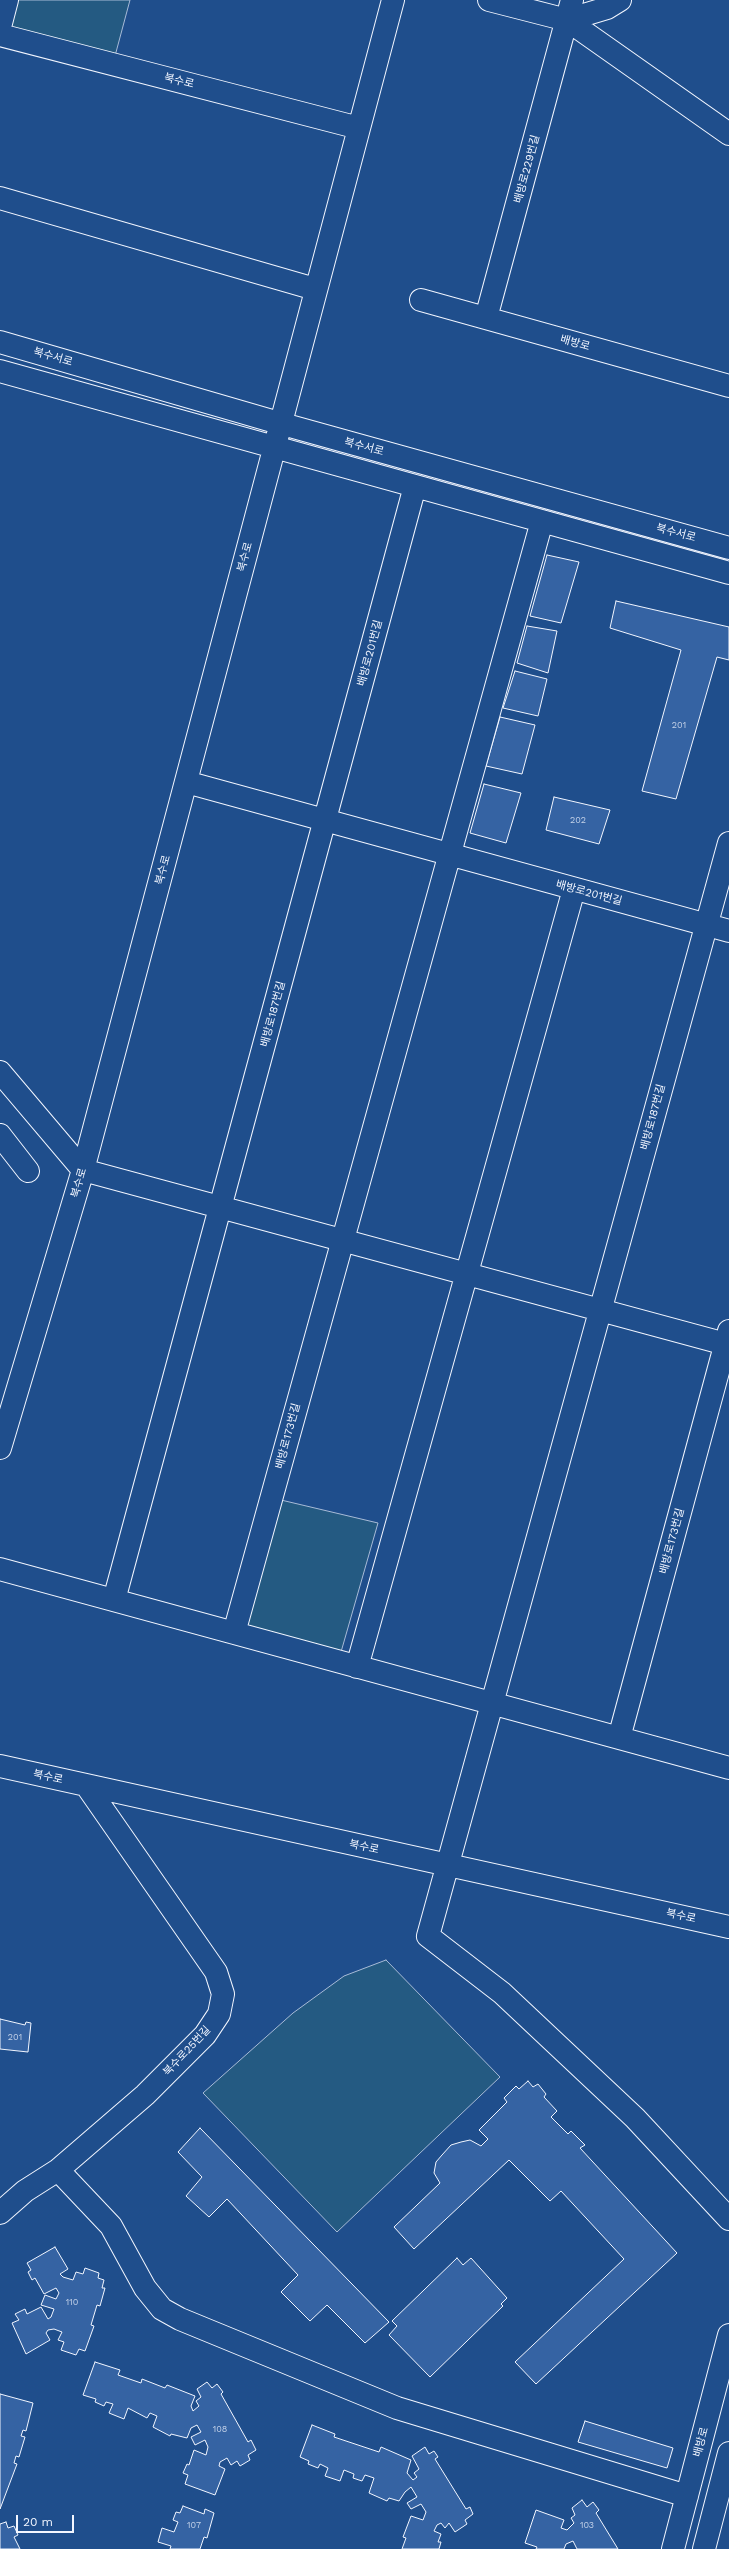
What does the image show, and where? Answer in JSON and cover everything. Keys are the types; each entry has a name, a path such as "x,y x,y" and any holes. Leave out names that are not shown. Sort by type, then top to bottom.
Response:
{"street":[{"path":"0,27 7,0"},
{"name":"북수로","path":"0,1448 83,1170 279,423 393,0"},
{"path":"488,0 570,10 607,8 620,0"},
{"path":"570,10 729,134"},
{"name":"배방로229번길","path":"486,318 570,10"},
{"name":"북수로","path":"0,35 359,128"},
{"path":"0,198 315,289"},
{"name":"배방로","path":"421,300 729,386"},
{"name":"북수서로","path":"0,342 279,423 728,543"},
{"path":"0,371 729,573"},
{"name":"배방로201번길","path":"325,820 415,486"},
{"path":"343,1240 542,521"},
{"name":"배방로201번길","path":"186,782 729,931"},
{"name":"배방로187번길","path":"221,1207 325,820"},
{"name":"배방로187번길","path":"601,1310 729,843"},
{"path":"357,1667 574,889"},
{"path":"0,1072 83,1170 601,1310 728,1340"},
{"path":"0,1135 28,1171"},
{"path":"114,1600 221,1207"},
{"name":"배방로173번길","path":"234,1633 343,1240"},
{"path":"601,1310 428,1936 502,1993 635,2118 729,2219"},
{"name":"배방로173번길","path":"619,1738 728,1340"},
{"path":"0,1569 729,1768"},
{"name":"북수로","path":"0,1766 729,1927"},
{"name":"북수로25번길","path":"0,2213 25,2191 58,2170 146,2095 204,2035 219,2014 223,1994 216,1972 86,1785"},
{"path":"58,2170 112,2226 145,2288 162,2309 180,2319 397,2408 687,2496"},
{"name":"배방로","path":"673,2549 729,2335"},
{"path":"704,2549 729,2453"}],"shaded area":[{"path":"14,0 130,0 115,56 14,29 8,20"},
{"path":"281,1500 378,1523 341,1652 244,1626"},
{"path":"386,1960 500,2077 337,2232 203,2093 293,2013 344,1976"}],"building":[{"path":"547,555 579,562 561,623 530,616"},
{"path":"616,601 729,627 729,660 717,657 676,799 642,791 681,650 610,628"},
{"path":"527,626 557,631 548,673 517,663"},
{"path":"515,671 547,679 538,716 503,708"},
{"path":"500,717 535,725 522,774 486,766"},
{"path":"484,784 521,793 506,843 470,833"},
{"path":"554,797 610,810 599,844 546,830"},
{"path":"0,2019 25,2025 26,2022 31,2023 28,2052 0,2049"},
{"path":"528,2081 533,2087 538,2084 546,2094 544,2097 557,2111 551,2117 568,2134 571,2131 585,2145 580,2148 677,2253 536,2384 515,2362 624,2259 561,2191 550,2201 509,2160 414,2249 394,2227 440,2183 434,2173 436,2162 451,2145 470,2140 481,2146 488,2139 479,2130 507,2102 504,2098 516,2086 519,2089"},
{"path":"200,2128 389,2322 365,2343 327,2305 310,2321 281,2292 298,2275 227,2199 209,2217 186,2196 202,2177 178,2152"},
{"path":"55,2247 68,2269 60,2274 63,2277 73,2280 76,2272 83,2274 85,2268 99,2273 98,2278 104,2280 102,2288 105,2288 100,2306 97,2305 91,2325 94,2326 85,2351 79,2349 76,2355 61,2350 64,2342 58,2340 62,2332 54,2329 48,2330 46,2333 50,2340 26,2354 12,2323 19,2320 15,2314 25,2309 27,2314 41,2307 48,2319 51,2317 54,2309 41,2305 45,2295 56,2299 59,2293 56,2288 44,2294 35,2278 32,2280 28,2272 31,2270 27,2263"},
{"path":"457,2258 463,2265 471,2258 507,2298 501,2304 503,2306 430,2377 389,2335 397,2326 392,2321"},
{"path":"95,2362 120,2370 118,2375 141,2383 142,2379 165,2388 167,2385 195,2396 191,2406 193,2411 199,2406 196,2401 201,2397 197,2389 207,2382 212,2388 217,2384 223,2392 221,2394 248,2442 251,2440 256,2450 248,2455 250,2460 240,2466 237,2461 231,2465 227,2458 220,2462 219,2466 225,2469 215,2495 185,2484 188,2475 183,2473 187,2464 189,2465 194,2450 206,2455 208,2447 205,2440 195,2445 191,2437 201,2432 197,2425 191,2428 187,2438 171,2434 170,2436 153,2427 157,2416 150,2413 147,2418 128,2408 124,2419 109,2413 113,2404 106,2402 104,2406 95,2402 96,2399 83,2395"},
{"path":"0,2394 33,2403 26,2431 23,2430 21,2436 25,2437 19,2457 16,2456 14,2463 17,2464 0,2509"},
{"path":"585,2421 673,2448 667,2468 578,2442"},
{"path":"312,2425 335,2434 334,2437 379,2452 381,2447 411,2460 407,2473 413,2480 417,2477 414,2473 419,2469 412,2456 425,2447 429,2454 434,2451 438,2457 435,2459 466,2509 470,2507 473,2514 465,2520 467,2524 455,2532 449,2523 445,2528 441,2523 437,2525 434,2531 441,2534 438,2542 441,2542 439,2549 402,2549 406,2538 403,2537 411,2516 423,2520 426,2512 421,2504 411,2509 407,2503 417,2497 411,2487 405,2492 399,2501 389,2498 387,2501 369,2493 374,2478 365,2475 362,2481 353,2478 354,2474 344,2470 340,2481 325,2476 328,2468 320,2464 318,2468 308,2464 309,2461 300,2457"},
{"path":"582,2500 587,2507 593,2502 599,2510 596,2513 618,2549 577,2549 573,2541 566,2544 564,2549 536,2549 537,2547 525,2543 536,2510 564,2520 561,2528 567,2530 574,2523 571,2518 575,2515 572,2508"},
{"path":"183,2506 204,2514 205,2509 214,2513 207,2538 204,2537 200,2549 170,2549 171,2546 158,2542 162,2528 174,2532 178,2522 173,2520 176,2512 180,2513"},
{"path":"6,2522 8,2528 14,2526 18,2535 14,2537 20,2549 0,2549 0,2524"}]}
